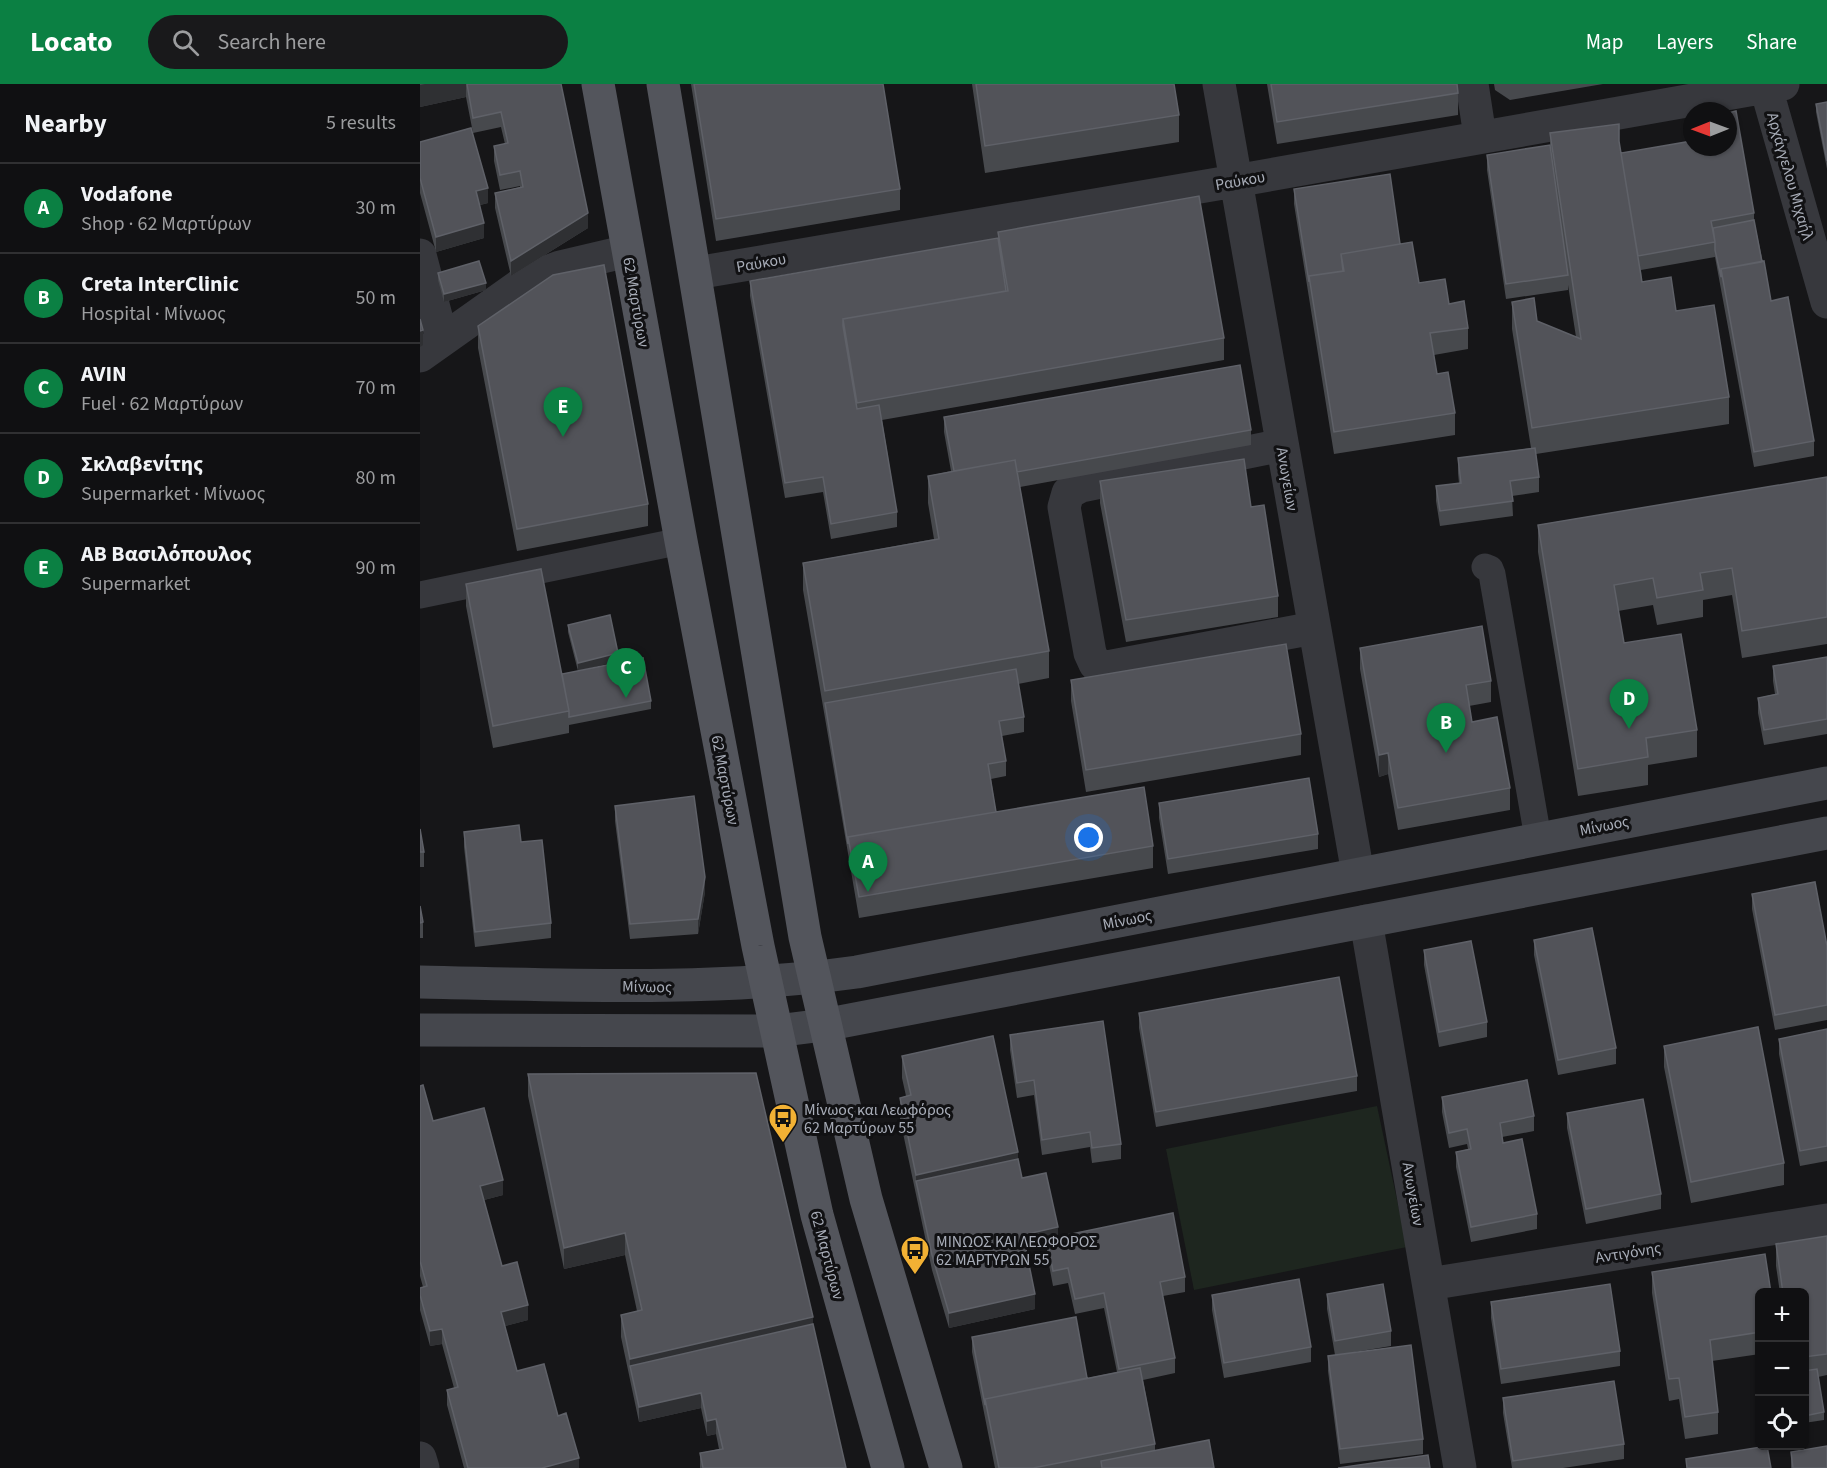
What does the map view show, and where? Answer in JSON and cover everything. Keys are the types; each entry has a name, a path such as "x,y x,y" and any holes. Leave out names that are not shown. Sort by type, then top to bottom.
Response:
{"main road":[{"name":"62 Μαρτύρων","path":"598,84 681,541 776,1031 817,1215 888,1468"},
{"path":"663,84 814,978 866,1199 946,1468"},
{"name":"Μίνωος","path":"420,982 678,987 814,978 857,972 1827,783"},
{"path":"420,1030 776,1031 824,1025 1827,833"}],"street":[{"name":"Ανωγείων","path":"1219,84 1358,874"},
{"path":"1472,84 1480,136"},
{"name":"Ραύκου","path":"696,273 1235,182 1771,85"},
{"name":"Αρχάγγελου Μιχαήλ","path":"1771,85 1827,302"},
{"path":"420,255 431,347 530,278 560,267 628,251"},
{"path":"1282,445 1080,486 1068,493 1064,507 1090,653 1095,664 1107,667 1314,628"},
{"name":"Ανωγείων","path":"1366,921 1460,1468"},
{"name":"Αντιγόνης","path":"1429,1284 1827,1220"},
{"path":"420,1458 423,1468"}],"lane":[{"path":"420,595 681,541"},
{"path":"1485,567 1490,568 1492,574 1538,838"}],"shaded area":[{"path":"1377,1106 1407,1247 1194,1290 1166,1149"}],"building":[{"path":"467,84 561,84 588,213 511,261 495,193 523,187 520,171 500,175 494,146 508,143 501,112 473,118"},
{"path":"694,84 883,84 900,189 716,219"},
{"path":"976,84 1174,84 1179,115 985,146"},
{"path":"1271,84 1457,84 1458,93 1277,122"},
{"path":"1827,102 1827,161 1816,104"},
{"path":"1737,117 1754,213 1711,221 1715,242 1638,256 1621,153 1683,143 1683,156 1737,156"},
{"path":"1619,124 1619,141 1642,282 1671,277 1676,311 1714,305 1729,397 1532,428 1512,302 1534,298 1537,321 1581,339 1550,133"},
{"path":"471,128 488,188 476,191 484,223 436,237 420,178 420,142"},
{"path":"1550,145 1568,275 1506,284 1487,155"},
{"path":"1390,174 1400,244 1341,254 1343,271 1309,276 1309,282 1294,189"},
{"path":"1199,196 1224,338 857,403 843,319 1008,291 998,232"},
{"path":"1754,220 1762,262 1721,269 1721,277 1713,228"},
{"path":"998,238 1006,291 843,319 857,409 879,405 897,512 831,524 823,477 785,483 750,281"},
{"path":"1412,242 1419,283 1445,279 1449,304 1464,301 1468,328 1430,333 1437,374 1448,372 1455,413 1334,432 1309,276 1344,271 1341,254"},
{"path":"479,261 486,283 444,294 438,273"},
{"path":"1764,261 1771,301 1788,297 1814,441 1754,452 1721,269"},
{"path":"604,265 648,504 517,529 478,326 553,275"},
{"path":"1240,365 1251,430 1017,472 1015,460 954,471 944,417"},
{"path":"1535,448 1539,477 1510,481 1513,501 1440,511 1436,486 1461,483 1458,458"},
{"path":"1244,459 1251,507 1264,505 1278,596 1126,620 1100,481"},
{"path":"1015,460 1049,651 825,691 803,563 939,539 928,476"},
{"path":"1827,477 1827,617 1742,631 1732,568 1700,573 1703,590 1657,598 1653,578 1614,585 1624,643 1681,634 1697,730 1646,738 1648,757 1578,769 1538,525"},
{"path":"541,569 569,711 493,726 466,584"},
{"path":"610,615 618,653 578,663 568,625"},
{"path":"1482,626 1491,681 1466,685 1472,722 1497,717 1510,788 1398,808 1388,753 1379,755 1360,648"},
{"path":"1286,644 1301,734 1086,770 1071,680"},
{"path":"1827,657 1827,719 1764,730 1758,698 1778,694 1773,666"},
{"path":"643,658 651,701 569,717 562,674"},
{"path":"1016,669 1024,717 999,721 1006,761 988,764 996,812 848,837 848,844 825,703"},
{"path":"1309,778 1318,834 1168,859 1159,803"},
{"path":"1144,787 1153,846 859,897 848,837"},
{"path":"694,796 705,877 698,919 630,924 615,806"},
{"path":"519,825 521,842 542,840 551,923 475,932 464,832"},
{"path":"420,829 424,852 420,852"},
{"path":"1815,882 1827,946 1827,1005 1775,1015 1752,894"},
{"path":"420,906 423,922 420,923"},
{"path":"1592,928 1616,1048 1558,1060 1534,940"},
{"path":"1471,941 1487,1022 1439,1032 1424,950"},
{"path":"1339,977 1357,1076 1156,1112 1139,1013"},
{"path":"1103,1021 1121,1144 1092,1148 1090,1132 1042,1140 1034,1080 1017,1083 1010,1035"},
{"path":"1758,1027 1784,1163 1691,1182 1664,1046"},
{"path":"1827,1029 1827,1146 1800,1151 1779,1039"},
{"path":"993,1036 1018,1152 916,1175 900,1098 911,1095 902,1056"},
{"path":"756,1073 813,1317 630,1359 621,1315 642,1310 625,1233 564,1248 528,1074"},
{"path":"1527,1080 1534,1116 1500,1123 1503,1143 1522,1139 1537,1214 1471,1227 1456,1152 1471,1149 1467,1129 1449,1133 1442,1097"},
{"path":"423,1085 433,1121 484,1108 503,1180 480,1186 502,1266 517,1262 528,1305 501,1312 517,1371 544,1364 558,1416 566,1413 579,1458 542,1468 468,1468 447,1390 458,1387 442,1329 430,1331 420,1295 420,1288 427,1286 420,1261 420,1086"},
{"path":"1643,1099 1661,1194 1586,1209 1567,1113"},
{"path":"1018,1159 1022,1178 1046,1173 1058,1227 1023,1235 1035,1294 949,1313 932,1255 916,1181"},
{"path":"1173,1213 1185,1277 1160,1282 1175,1358 1119,1369 1104,1293 1075,1299 1068,1268 1053,1271 1047,1239"},
{"path":"1827,1236 1827,1354 1809,1356 1809,1288 1782,1288 1776,1244"},
{"path":"1765,1254 1770,1288 1755,1288 1755,1333 1710,1340 1718,1412 1685,1417 1679,1378 1669,1379 1652,1272"},
{"path":"1299,1279 1311,1347 1224,1363 1212,1295"},
{"path":"1383,1284 1391,1331 1335,1341 1327,1294"},
{"path":"1610,1284 1620,1351 1501,1369 1491,1302"},
{"path":"1076,1317 1087,1378 985,1399 985,1405 972,1337"},
{"path":"813,1324 846,1468 703,1468 700,1453 723,1449 716,1419 707,1421 701,1393 639,1407 630,1366"},
{"path":"1411,1345 1423,1439 1340,1449 1328,1356"},
{"path":"1140,1368 1155,1444 1033,1468 999,1468 985,1399"},
{"path":"1817,1369 1824,1412 1809,1415 1809,1396 1809,1370"},
{"path":"1614,1381 1624,1444 1513,1461 1503,1398"},
{"path":"1209,1440 1214,1468 1102,1468 1101,1461"},
{"path":"1827,1446 1827,1468 1793,1468 1791,1452"},
{"path":"1755,1448 1755,1450 1768,1450 1771,1468 1687,1468 1686,1459"},
{"path":"1428,1455 1430,1468 1338,1468"}],"place":[{"name":"ΑΒ Βασιλόπουλος","path":"563,437"},
{"name":"AVIN","path":"626,698"},
{"name":"Σκλαβενίτης","path":"1629,729"},
{"name":"Creta InterClinic","path":"1446,753"},
{"name":"Vodafone","path":"868,892"},
{"name":"Μίνωος και Λεωφόρος 62 Μαρτύρων 55","path":"783,1144"},
{"name":"ΜΙΝΩΟΣ ΚΑΙ ΛΕΩΦΟΡΟΣ 62 ΜΑΡΤΥΡΩΝ 55","path":"915,1276"}]}
